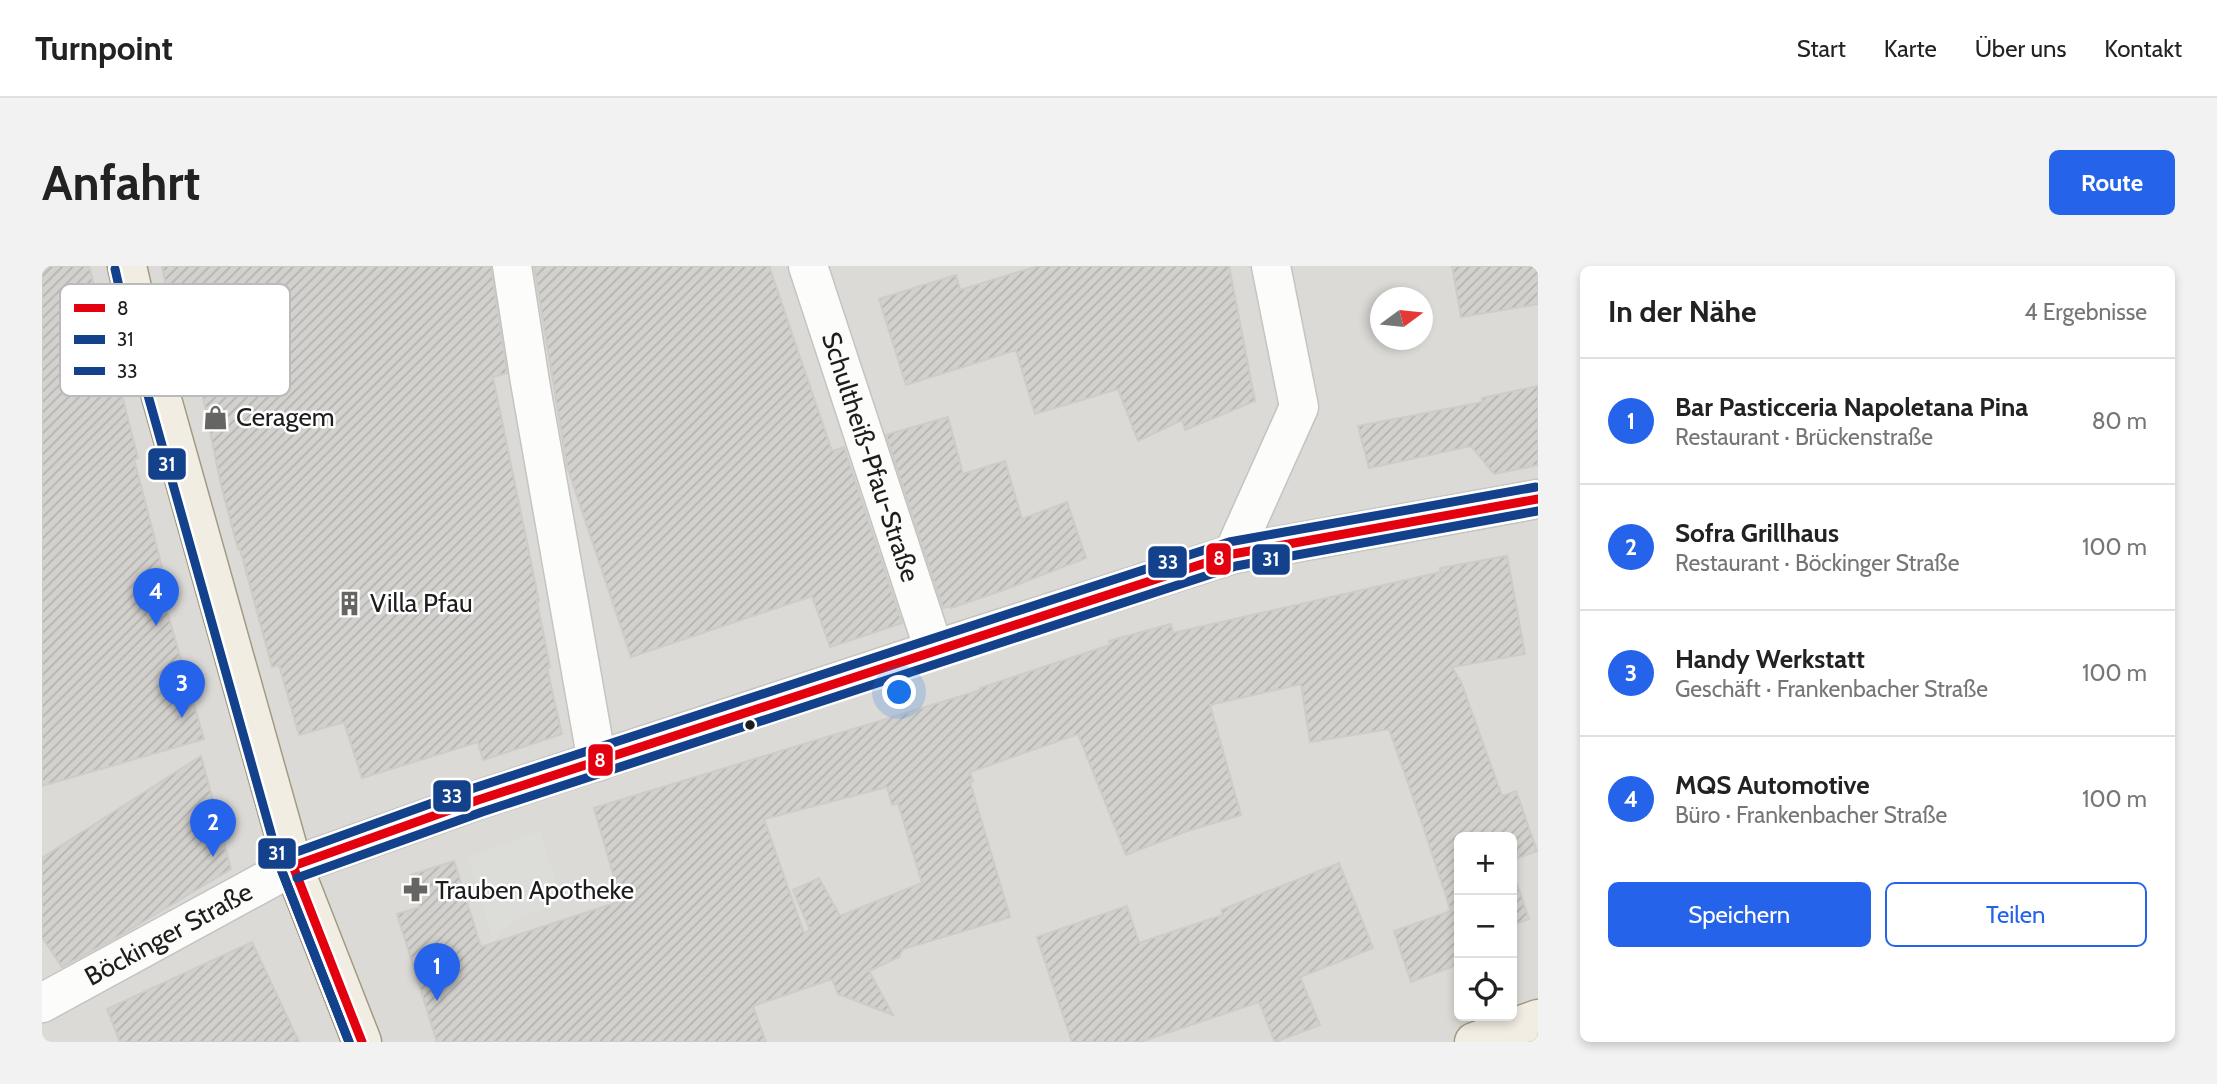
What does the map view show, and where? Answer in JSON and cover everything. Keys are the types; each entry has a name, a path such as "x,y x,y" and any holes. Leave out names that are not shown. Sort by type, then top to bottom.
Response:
{"main road":[{"path":"127,266 131,284"},
{"path":"161,396 293,866 362,1042"},
{"path":"1474,1042 1538,1019"}],"street":[{"path":"512,266 597,762"},
{"name":"Schultheiß-Pfau-Straße","path":"808,266 934,650"},
{"path":"1233,554 1299,407 1271,266"},
{"name":"Böckinger Straße","path":"42,1003 293,866 478,800 1233,554 1538,499"},
{"path":"1517,1010 1538,1000"},
{"path":"1452,1042 1496,1021"}],"shaded area":[{"path":"42,266 1538,266 1538,1042 42,1042"},
{"path":"540,831 562,900 514,921 493,941 468,857"}],"building":[{"path":"42,266 89,266 94,284 60,284 60,396 122,396 138,458 134,459 162,567 155,569 204,739 42,786"},
{"path":"162,266 491,266 507,373 493,377 539,601 550,667 547,668 562,734 483,760 478,742 362,778 344,722 299,735 279,665 272,667 238,549 221,485 203,396 290,396 290,284 165,284"},
{"path":"534,266 769,266 832,451 844,447 902,623 830,647 812,596 631,657 567,466"},
{"path":"1038,266 1229,266 1255,401 1185,430 1182,420 1138,441 1118,389 1035,414 1016,350 906,385 879,299 956,275 960,290"},
{"path":"1452,266 1538,266 1538,304 1461,317"},
{"path":"1538,386 1538,465 1494,474 1471,446 1369,468 1358,426 1483,402 1482,398"},
{"path":"948,417 963,474 1005,461 1022,519 1067,502 1086,558 1009,588 951,608 943,608 886,435"},
{"path":"1507,556 1525,654 1452,667 1461,682 1502,796 1516,791 1537,851 1517,858 1517,832 1454,832 1454,966 1411,982 1394,931 1451,911 1389,729 1310,742 1301,684 1210,705 1241,815 1187,831 1126,855 1078,734 970,772 973,781 970,782 1010,917 903,949 899,957 869,971 893,1015 838,994 832,979 753,1006 766,1042 437,1042 397,914 420,907 411,875 454,861 481,947 621,901 594,808 981,690 980,688 1110,645 1109,641 1171,624 1173,633 1441,572 1440,568","holes":["887,787 892,805 898,803 922,883 840,916 819,878 793,890 810,930 804,933 764,819"]},
{"path":"201,756 231,869 62,967 42,937 42,858"},
{"path":"1339,863 1373,948 1300,977 1320,1025 1275,1042 1259,1002 1140,1042 1072,1042 1037,937 1127,906 1139,943 1223,915 1221,910"},
{"path":"1517,884 1529,919 1517,923"},
{"path":"252,942 299,1042 120,1042 107,1009"}],"transit line":[{"name":"31","path":"115,269 118,284"},
{"name":"31","path":"148,396 281,869 349,1042"},
{"name":"33","path":"349,1042 281,869 282,861 288,855 474,788 1229,542 1536,487"},
{"name":"8","path":"293,866 478,800 1233,554 1538,499"},
{"name":"31","path":"297,878 482,812 1236,566 1538,511"},
{"name":"8","path":"293,866 362,1042"}],"place":[{"name":"Ceragem","path":"216,417"},
{"name":"Villa Pfau","path":"350,603"},
{"name":"MQS Automotive","path":"156,626"},
{"name":"Handy Werkstatt","path":"182,718"},
{"name":"Sofra Grillhaus","path":"213,857"},
{"name":"Trauben Apotheke","path":"415,890"},
{"name":"Bar Pasticceria Napoletana Pina","path":"437,1001"}]}
